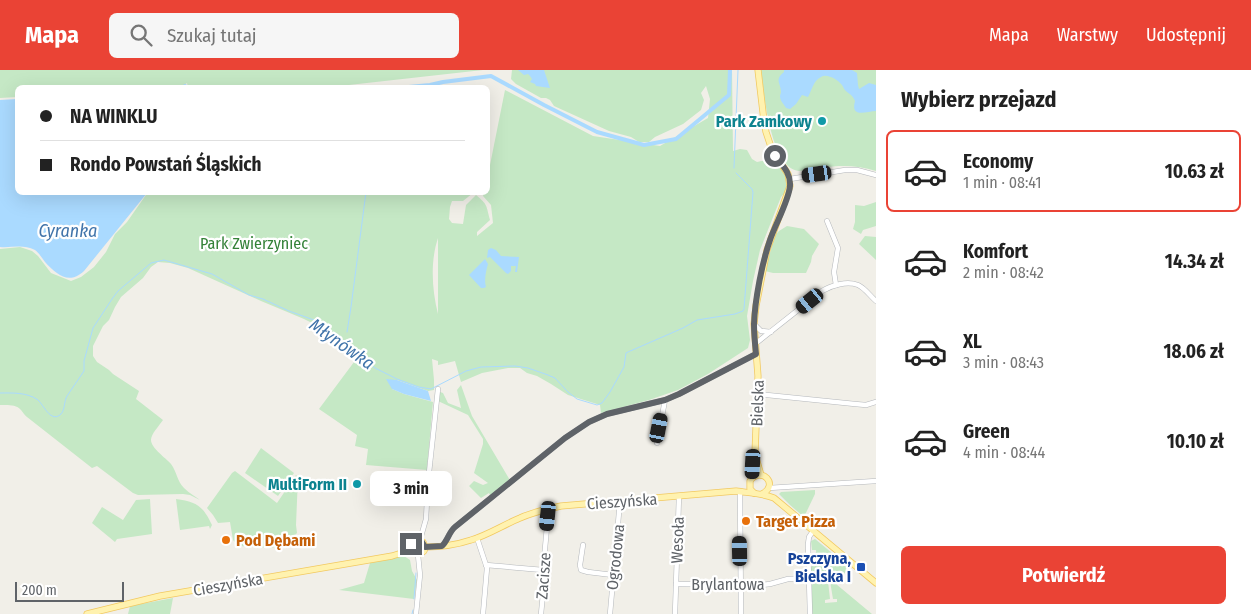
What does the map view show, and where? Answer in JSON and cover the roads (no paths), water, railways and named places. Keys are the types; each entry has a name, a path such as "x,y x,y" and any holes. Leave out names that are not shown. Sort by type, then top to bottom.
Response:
{"main road":[{"path":"758,70 764,121 769,144 790,179"},
{"name":"Bielska","path":"751,480 755,453 758,394 754,324 757,297 767,250 789,191 790,179"},
{"name":"Bielska","path":"755,453 761,475"},
{"path":"774,498 766,477 758,475 751,480 750,489 754,493 774,498 876,584"},
{"name":"Cieszyńska","path":"738,492 751,480"},
{"path":"762,494 769,487"},
{"name":"Cieszyńska","path":"425,547 455,544 477,538 526,516 574,504 738,492 754,493"},
{"path":"420,540 424,543 425,547 423,552 418,554 414,553 410,547 412,542 420,540"},
{"name":"Cieszyńska","path":"87,614 134,602 394,556 411,550"}],"street":[{"path":"790,179 845,170 858,170 876,176"},
{"path":"827,221 838,248 834,272 836,285"},
{"path":"755,344 829,287 846,284 856,285 876,301"},
{"path":"754,324 762,331 771,332"},
{"path":"442,546 455,527 565,438 584,425 607,414 665,400 756,354"},
{"path":"420,540 426,518 438,389"},
{"path":"758,394 866,405 876,402"},
{"path":"657,443 665,400"},
{"path":"769,487 876,481"},
{"path":"738,492 741,614"},
{"name":"Wesoła","path":"675,614 679,496"},
{"name":"Ogrodowa","path":"610,614 620,501"},
{"name":"Zacisze","path":"540,614 545,574 543,570 548,509"},
{"path":"810,614 808,544 809,537 813,531"},
{"path":"448,537 455,544"},
{"path":"477,538 486,565 483,614"},
{"path":"583,545 581,570 613,575"},
{"path":"416,614 420,573 418,554"},
{"path":"486,565 543,570"},
{"name":"Brylantowa","path":"676,584 765,585 788,579 809,578"}],"water":[{"path":"518,70 544,70 550,88 536,86 530,82 532,79 528,74 524,75"},
{"path":"784,70 852,70 857,73 859,89 869,83 876,85 876,111 857,112 854,107 855,101 853,97 838,81 826,76 816,81 808,97 802,95 790,109 786,108 780,98 781,89 779,82 779,77"},
{"name":"Cyranka","path":"15,99 15,195 145,195 79,275 68,278 63,277 31,248 0,247 0,100"},
{"path":"491,248 496,250 501,256 519,257 517,272 515,272 516,266 511,266 511,271 508,274 490,257 487,258 488,250"},
{"path":"485,259 488,264 485,278 486,287 481,288 469,275"},
{"path":"386,379 397,380 428,391 431,401 392,389"}],"waterway":[{"path":"430,85 491,76 597,132 644,145 676,139 729,95 730,70"},
{"name":"Młynówka","path":"734,168 738,70"},
{"name":"Młynówka","path":"0,393 34,397 54,417 61,414 67,396 84,371 84,361 93,328 112,299 118,291 151,263 164,260 212,274 249,295 314,320 330,330 340,341 375,368 419,387 431,389 466,371 481,367 515,366 528,368 555,378 577,399 597,405 602,403 610,392 624,367 626,353 697,320 743,311 753,192 736,173"},
{"path":"347,332 366,195"},
{"path":"414,599 416,573"},
{"path":"412,614 413,610"}],"place":[{"name":"Park Zamkowy","path":"822,121"},
{"name":"MultiForm II","path":"357,484"},
{"name":"Target Pizza","path":"746,521"},
{"name":"Pod Dębami","path":"226,540"},
{"name":"Pszczyna, Bielska I","path":"861,567"}],"park label":[{"name":"Park Zwierzyniec","path":"254,243"}]}
